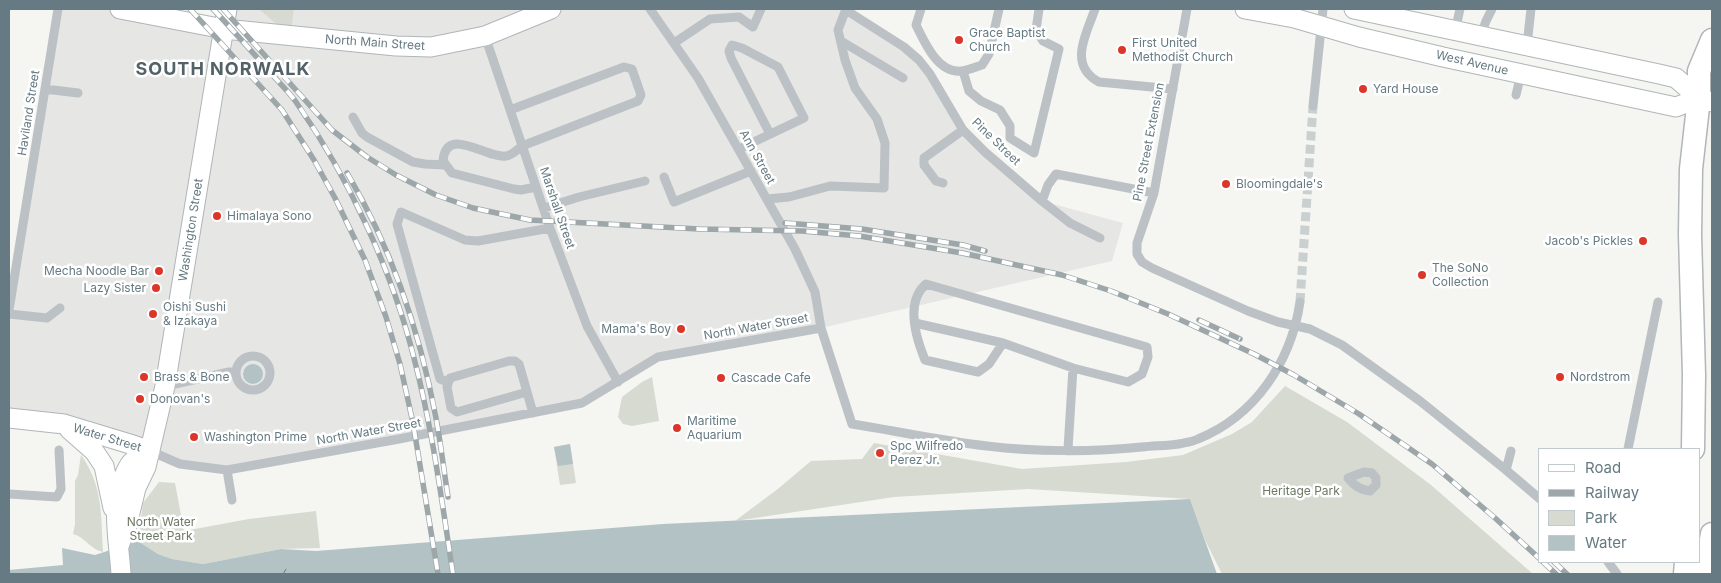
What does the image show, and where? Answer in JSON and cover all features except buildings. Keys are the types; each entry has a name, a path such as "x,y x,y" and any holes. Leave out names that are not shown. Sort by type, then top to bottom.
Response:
{"highway":[{"path":"1693,448 1694,375 1690,169 1706,100 1699,71 1712,40"},
{"path":"1705,574 1712,534"}],"main road":[{"name":"North Main Street","path":"120,9 224,29 396,46 431,47 485,36 551,9"},
{"name":"Washington Street","path":"119,546 128,524 136,488 146,467 165,386 228,9"},
{"name":"West Avenue","path":"1245,9 1294,18 1322,18 1521,74 1676,107 1706,100"},
{"path":"1354,9 1395,13 1455,31 1676,78 1706,100"},
{"path":"1521,74 1527,46"},
{"name":"Water Street","path":"9,418 64,424 150,451"},
{"name":"Water Street","path":"64,424 94,451 104,466 116,524"},
{"path":"121,574 116,504 124,476 133,461 150,451"}],"street":[{"name":"Haviland Street","path":"9,304 58,9"},
{"name":"Ann Street","path":"650,9 698,78 795,250 814,292 821,328"},
{"path":"674,43 710,19 739,17 753,27 761,9"},
{"path":"767,199 788,197 830,186 884,188 886,143 877,119 856,88 845,60 839,26 846,9"},
{"name":"Pine Street","path":"846,9 904,47 918,60 930,74 963,130 986,152 1070,223 1100,238"},
{"path":"921,9 916,25 933,56 952,71 963,71 982,65 989,54 999,9"},
{"path":"963,71 969,90 981,101 1000,110 1010,126 1010,138 1034,153 1059,49 1043,41 1036,30 1039,9"},
{"path":"1096,9 1084,36 1081,58 1090,78 1099,82 1173,89"},
{"name":"Pine Street Extension","path":"1187,9 1154,193 1137,243 1137,254 1142,262 1152,268 1248,311 1295,326"},
{"path":"1455,31 1460,9"},
{"path":"1481,35 1492,9"},
{"path":"1527,46 1531,9"},
{"path":"1313,106 1322,18"},
{"name":"Marshall Street","path":"485,36 550,228 587,326 618,382"},
{"path":"841,41 903,78"},
{"path":"739,149 804,118 778,67 742,48 732,45 729,51 731,58 770,134"},
{"path":"510,110 624,67 632,69 638,84 641,96 638,100 522,146 505,156 462,144 448,146 444,156 443,161 452,173 514,189 521,190 536,186"},
{"path":"1516,95 1521,74"},
{"path":"46,89 78,93"},
{"path":"353,117 362,133 397,154 413,162 445,165"},
{"path":"943,183 936,181 924,164 924,158 963,130"},
{"path":"664,177 674,202 751,171"},
{"path":"1042,201 1048,185 1056,174 1154,193"},
{"path":"544,208 579,197 645,181"},
{"path":"448,382 440,379 397,224 401,212 465,240 478,241 550,228"},
{"path":"916,323 1004,343 1073,368 1128,382 1142,374 1148,356 1147,347 926,284 917,295 914,308 919,346 925,360 978,372 989,364 1004,343"},
{"name":"North Water Street","path":"150,451 180,464 227,470 400,440 582,403 658,357 821,328 852,424 985,446 1018,449 1126,449 1176,444 1196,440 1215,431 1253,403 1270,381 1288,349 1300,302"},
{"path":"1628,448 1658,302"},
{"path":"9,314 47,318 60,308"},
{"path":"1295,326 1310,329 1344,342 1538,497"},
{"path":"527,392 457,412 451,408 448,382 450,378 515,361 519,364 527,392 533,413"},
{"path":"1068,450 1073,368"},
{"path":"165,386 236,372"},
{"path":"9,494 57,497 61,489 59,450"},
{"path":"1506,470 1511,451"},
{"path":"227,470 232,500"},
{"path":"1609,563 1617,574"}],"shaded area":[{"path":"58,9 120,9 224,29 228,9 847,9 919,60 963,130 1042,201 1123,223 1112,261 821,328 658,357 582,403 227,470 180,464 9,418 9,310"}],"green space":[{"path":"259,9 294,9 290,36"},
{"path":"652,377 659,421 632,426 623,424 618,417 622,397"},
{"name":"Heritage Park","path":"1285,386 1347,422 1431,485 1533,574 1222,574 1205,540 1190,499 1028,489 894,497 735,521 811,461 862,459 874,443 1022,469 1126,462 1183,455 1232,434 1252,422"},
{"path":"570,444 576,483 560,485 554,447"},
{"path":"81,455 93,478 100,501 103,552 95,549 73,534 75,524 75,481 78,475"},
{"name":"North Water Street Park","path":"159,482 175,483 184,531 249,519 316,511 320,548 281,549 203,564 172,559 158,554 138,541 143,503"}],"water":[{"path":"253,364 260,367 263,374 260,381 253,384 246,381 243,374 246,367"},
{"path":"570,444 573,464 558,466 554,447"},
{"path":"1190,499 1217,574 9,574 9,570 63,565 62,548 95,555 138,541 158,554 172,559 203,564 281,549 316,551 663,524"}],"ferry route":[{"path":"283,574 288,566"}],"tunnel":[{"path":"1300,302 1313,106"}],"railway":[{"path":"190,9 282,110 314,160 365,260 386,317 400,364 413,423 438,574"},
{"path":"213,9 296,102 334,162 382,260 406,328 421,388 437,468 453,574"},
{"path":"223,9 332,130 367,157 396,175 436,195 473,208 530,220 699,229 802,231 859,236 962,253 1062,275 1111,291 1168,314 1254,354 1294,375 1359,414 1432,464 1538,557"},
{"path":"347,173 363,201 390,261 402,291 422,354 436,418 448,497"},
{"path":"785,223 862,229 963,245 985,251"},
{"path":"1199,320 1240,339"},
{"path":"1544,563 1556,574"},
{"path":"1555,563 1567,574"}],"place":[{"name":"Grace Baptist Church","path":"959,40"},
{"name":"First United Methodist Church","path":"1122,50"},
{"name":"Yard House","path":"1363,89"},
{"name":"Bloomingdale's","path":"1226,184"},
{"name":"Himalaya Sono","path":"217,216"},
{"name":"Jacob's Pickles","path":"1643,241"},
{"name":"Mecha Noodle Bar","path":"159,271"},
{"name":"The SoNo Collection","path":"1422,275"},
{"name":"Lazy Sister","path":"156,288"},
{"name":"Oishi Sushi & Izakaya","path":"153,314"},
{"name":"Mama's Boy","path":"681,329"},
{"name":"Brass & Bone","path":"144,377"},
{"name":"Nordstrom","path":"1560,377"},
{"name":"Cascade Cafe","path":"721,378"},
{"name":"Donovan's","path":"140,399"},
{"name":"Maritime Aquarium","path":"677,428"},
{"name":"Washington Prime","path":"194,437"},
{"name":"Spc Wilfredo Perez Jr.","path":"880,453"}],"district":[{"name":"SOUTH NORWALK","path":"223,70"}]}
